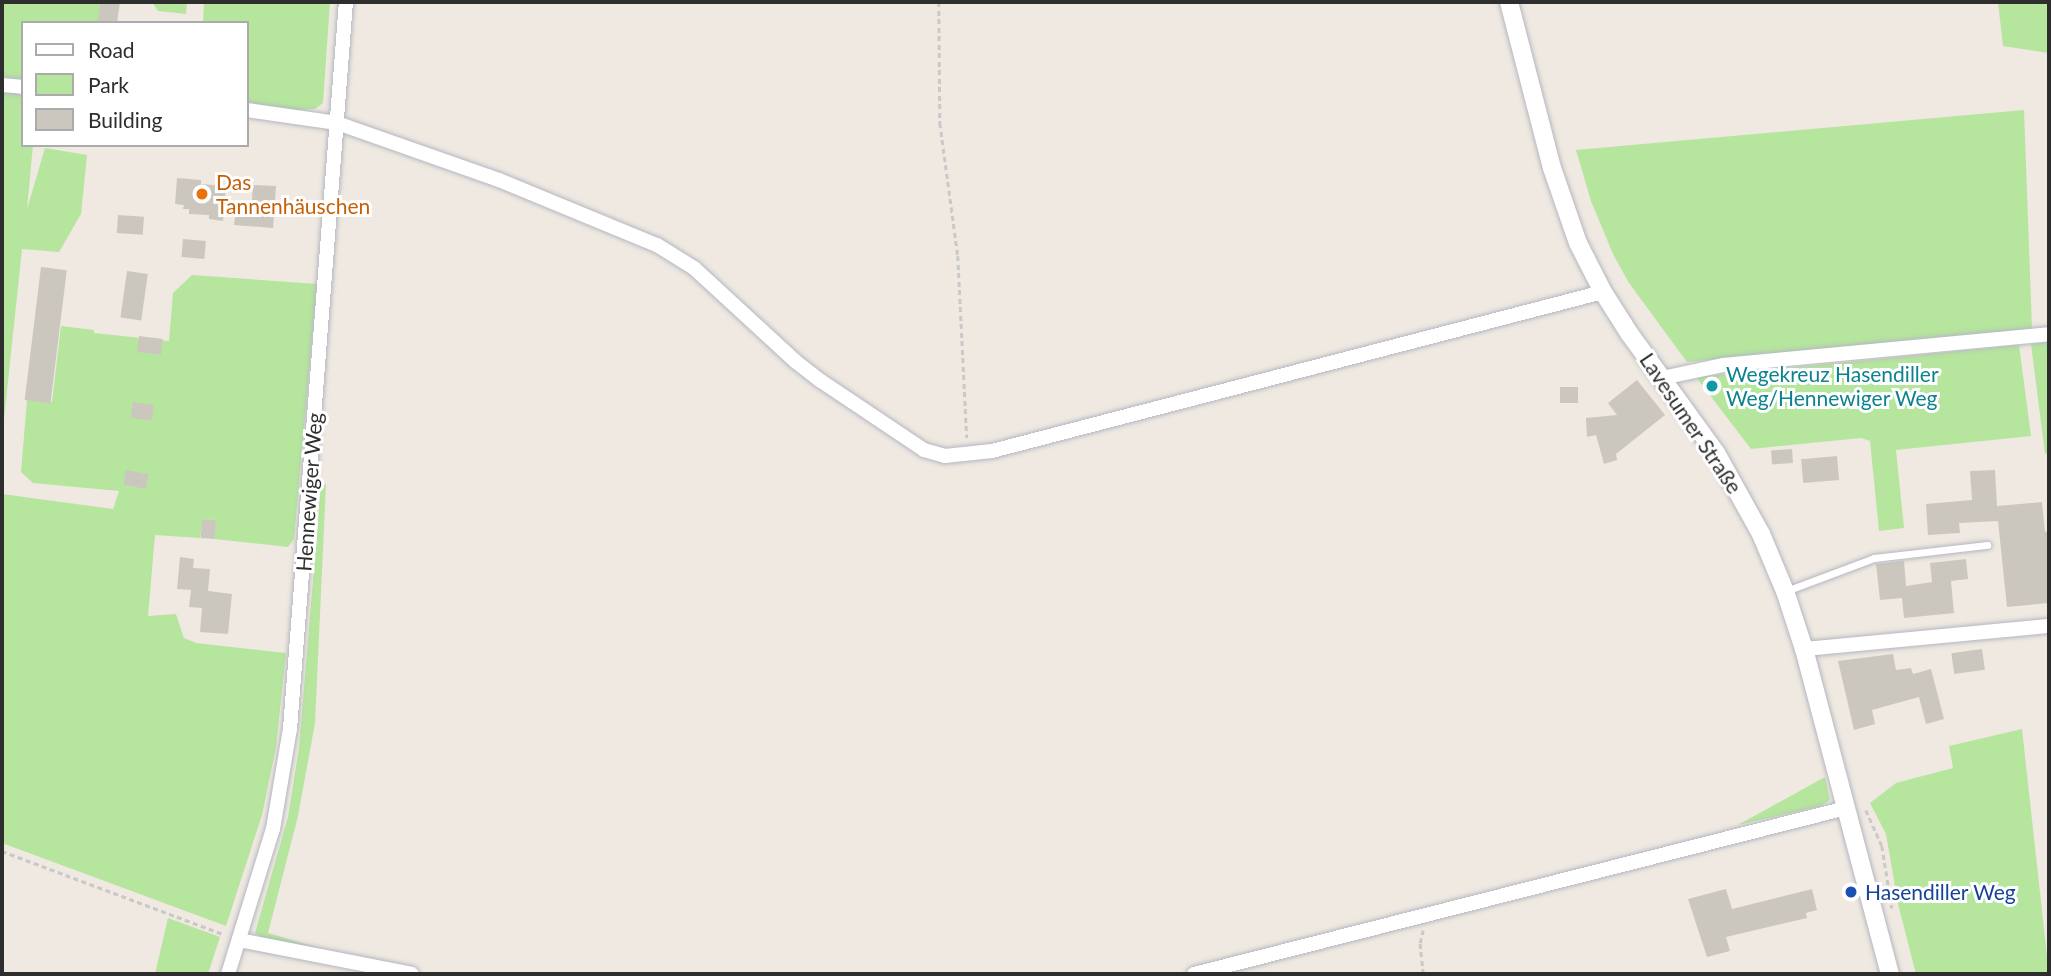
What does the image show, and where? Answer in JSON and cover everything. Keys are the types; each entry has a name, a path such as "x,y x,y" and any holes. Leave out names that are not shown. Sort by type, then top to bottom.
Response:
{"street":[{"name":"Hennewiger Weg","path":"228,974 273,829 290,729 346,2"},
{"name":"Lavesumer Straße","path":"1509,2 1556,181 1578,243 1603,292 1716,453 1761,534 1785,592 1804,649 1891,974"},
{"path":"2,85 21,87"},
{"path":"248,110 337,123 499,180 617,227 680,256 795,361 848,400 925,450 945,456 967,456 1603,292"},
{"path":"1662,378 1723,365 2049,334"},
{"path":"1804,649 2049,626"},
{"path":"1194,974 1846,808"},
{"path":"239,940 412,974"}],"lane":[{"path":"1785,592 1874,558 1987,545"}],"path":[{"path":"939,2 940,123 958,256 967,396 967,456"},
{"path":"2,851 239,940"},
{"path":"1423,974 1420,943 1429,914"}],"green space":[{"path":"2,2 100,2 99,21 21,21 21,80 2,77"},
{"path":"152,2 187,2 186,14 158,11"},
{"path":"204,2 330,2 323,103 315,109 297,110 248,104 248,21 203,21"},
{"path":"1998,2 2049,2 2049,53 2003,46"},
{"path":"2,90 21,92 21,147 33,147 27,209 45,148 87,155 81,214 59,252 22,249 2,438"},
{"path":"2024,110 2032,329 1687,362 1629,283 1613,254 1591,201 1576,150"},
{"path":"192,275 317,284 294,539 288,547 214,539 216,520 203,519 200,538 155,535 148,616 176,614 184,638 196,643 286,653 276,747 262,815 226,926 2,843 2,494 113,509 119,491 33,483 21,472 27,400 52,402 61,326 94,330 94,333 169,341 173,293"},
{"path":"2049,342 2049,453 2045,454 2031,344"},
{"path":"2019,345 2031,436 1896,450 1904,528 1879,531 1870,441 1861,438 1751,449 1696,377"},
{"path":"321,484 326,484 315,723 298,816 268,933 329,951 266,940 255,933 288,817 299,748"},
{"path":"2022,729 2049,974 1916,974 1898,904 1886,834 1870,803 1896,783 1953,768 1949,746"},
{"path":"1825,777 1830,800 1821,806 1738,825"},
{"path":"168,918 220,937 208,974 155,974"}],"building":[{"path":"100,2 120,2 117,21 98,21"},
{"path":"177,178 226,186 223,221 209,219 209,215 189,214 189,209 183,209 184,205 175,204"},
{"path":"253,185 276,186 273,228 234,225 236,210 251,211"},
{"path":"118,215 144,217 143,235 117,233"},
{"path":"183,239 206,241 204,259 181,257"},
{"path":"41,267 67,270 50,403 25,400"},
{"path":"127,271 148,274 141,320 120,318"},
{"path":"139,336 163,339 161,355 137,352"},
{"path":"1637,380 1665,415 1616,454 1617,460 1604,464 1596,435 1587,437 1586,418 1617,415 1608,403"},
{"path":"1560,387 1578,387 1578,403 1560,403"},
{"path":"133,402 154,405 152,421 131,418"},
{"path":"1792,449 1793,463 1772,464 1771,450"},
{"path":"1837,456 1839,480 1803,483 1801,459"},
{"path":"126,470 149,474 146,489 123,485"},
{"path":"1995,470 1997,506 2042,502 2045,532 2049,531 2049,603 2007,607 1998,521 1959,523 1960,533 1928,535 1926,504 1972,500 1970,471"},
{"path":"202,519 216,520 215,539 201,538"},
{"path":"180,557 194,559 193,568 210,569 208,591 232,594 228,634 200,632 202,608 189,607 191,590 177,589"},
{"path":"1966,559 1968,579 1951,581 1954,613 1904,618 1902,598 1880,600 1876,564 1904,561 1906,586 1932,582 1930,563"},
{"path":"1982,649 1985,670 1954,674 1951,653"},
{"path":"1893,654 1896,670 1911,668 1913,674 1931,669 1944,719 1926,724 1919,697 1872,710 1875,724 1854,730 1838,661"},
{"path":"1726,889 1732,909 1812,889 1817,910 1806,913 1807,918 1726,937 1730,951 1707,957 1688,899"}],"place":[{"name":"Das Tannenhäuschen","path":"202,194"},
{"name":"Wegekreuz Hasendiller Weg/Hennewiger Weg","path":"1712,386"},
{"name":"Hasendiller Weg","path":"1851,892"}]}
